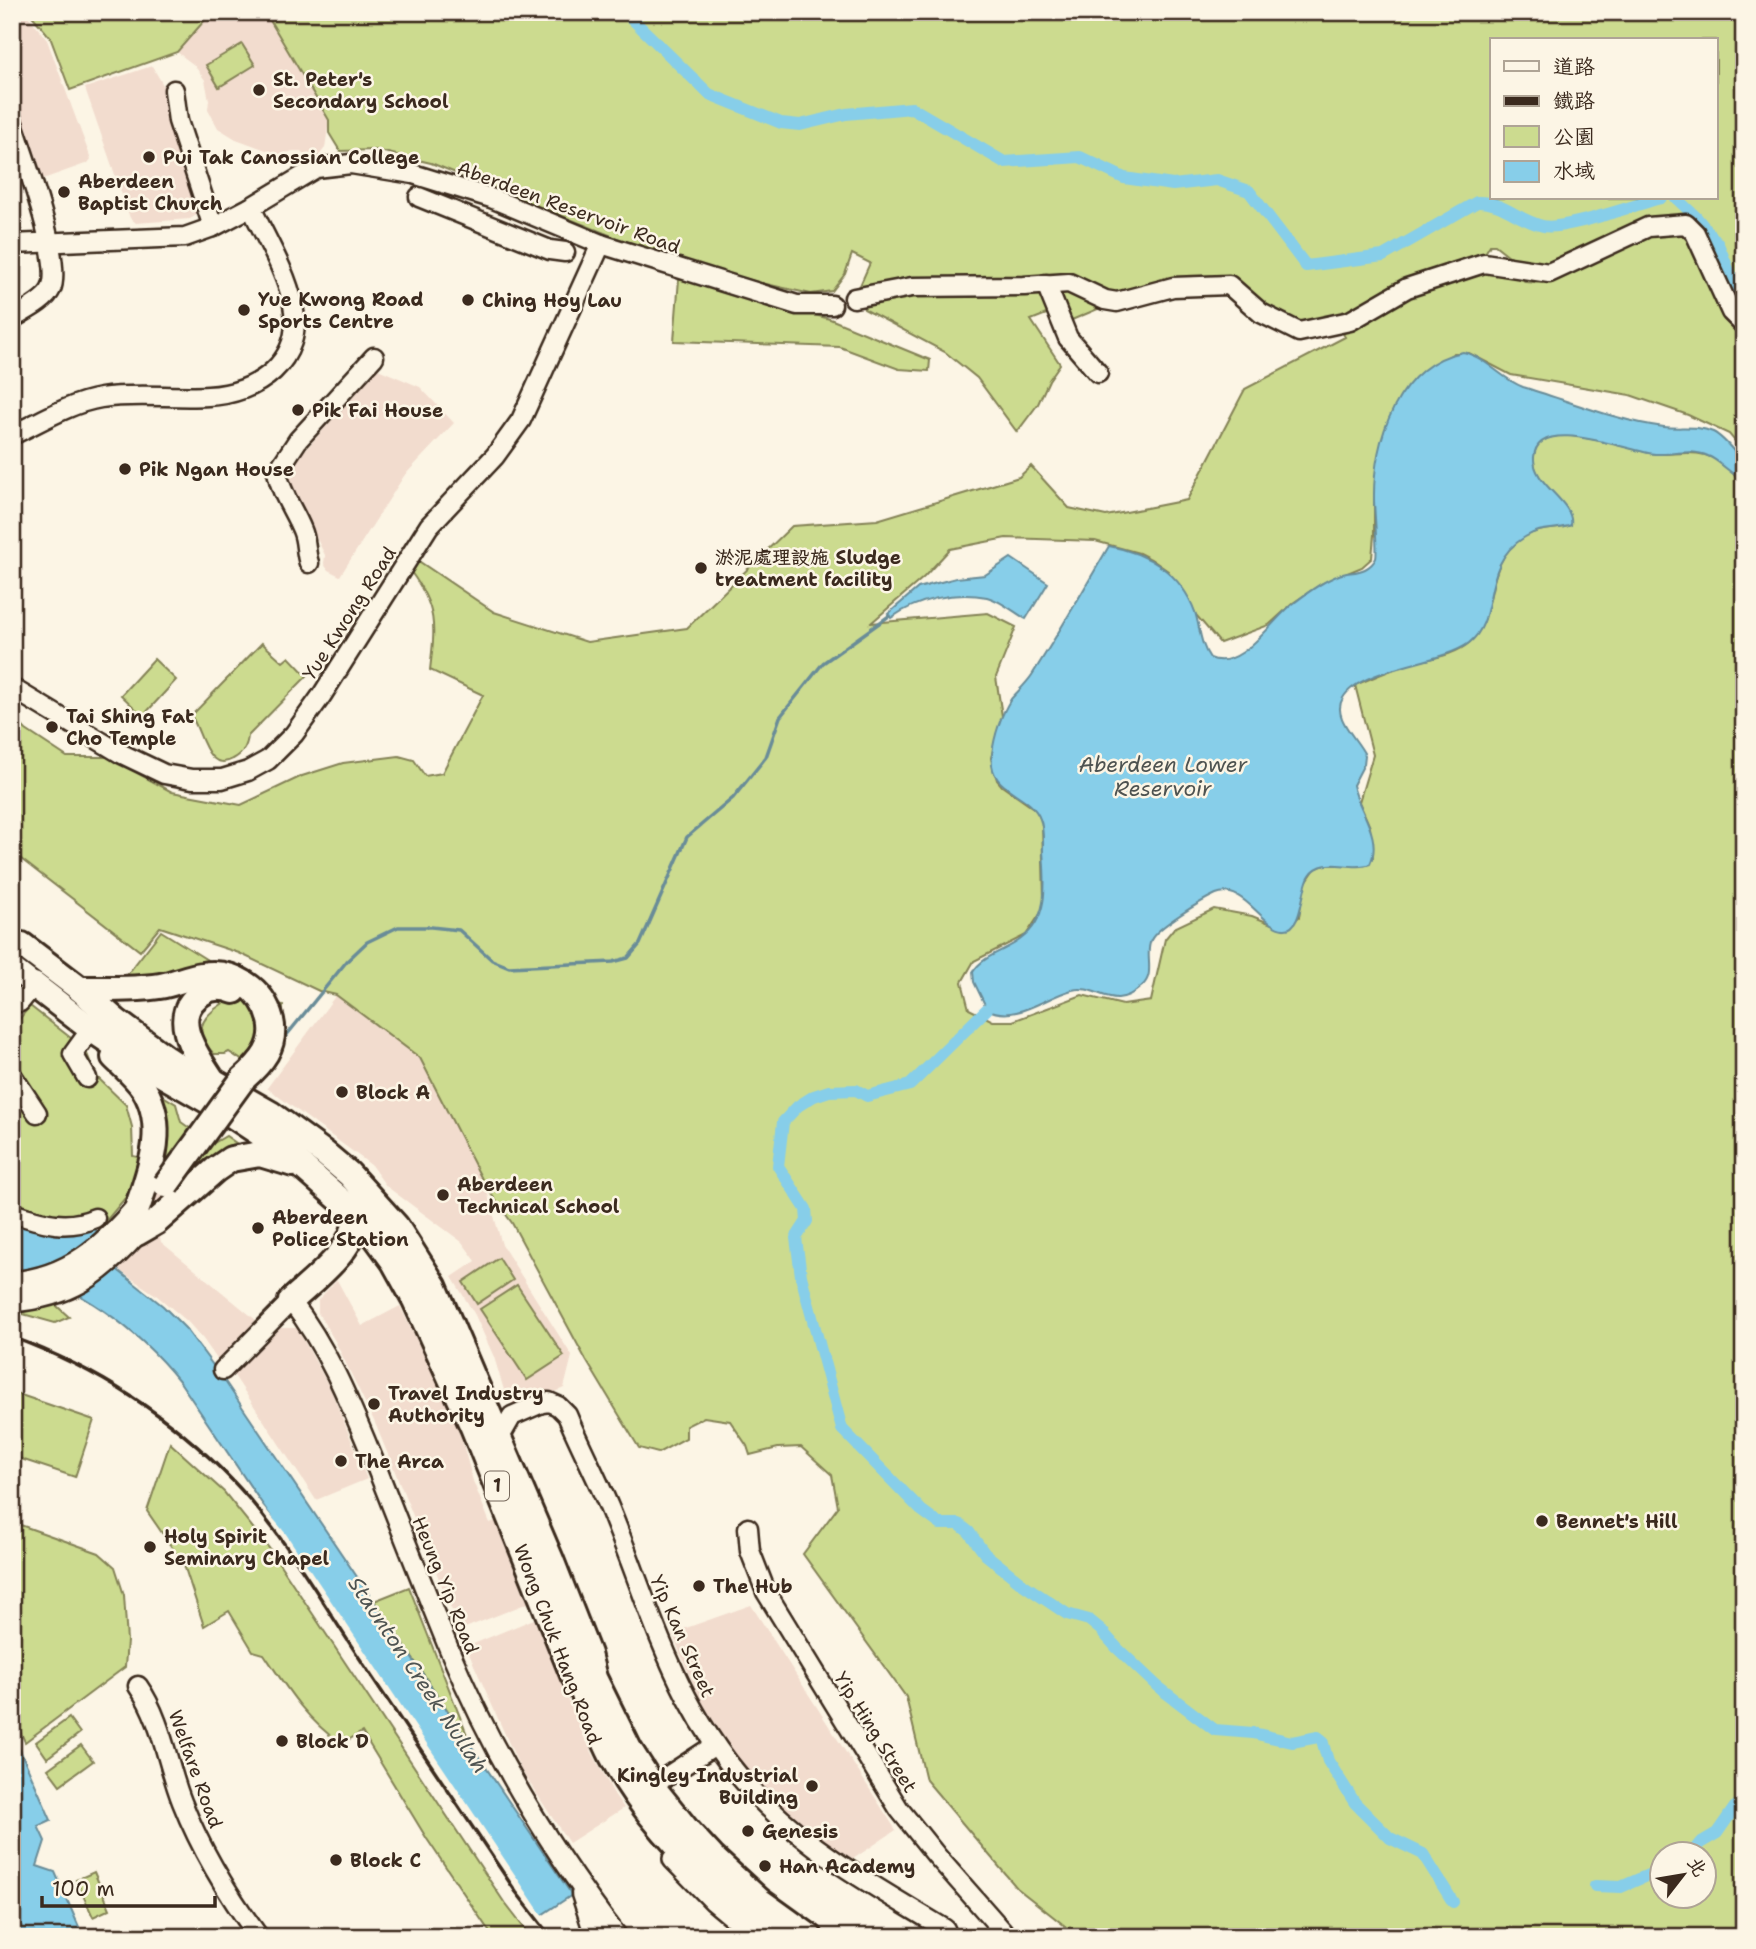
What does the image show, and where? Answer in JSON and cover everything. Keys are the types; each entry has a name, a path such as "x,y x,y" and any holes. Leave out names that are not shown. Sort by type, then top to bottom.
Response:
{"highway":[{"name":"1","path":"17,941 80,989 107,1014 213,1092"},
{"path":"80,989 124,990 212,981 240,994 247,1000 255,1016 257,1041 243,1079 166,1185 144,1204"},
{"path":"212,981 189,1008 185,1025 189,1042 213,1092"},
{"name":"1","path":"22,994 91,1029 155,1072 213,1092"},
{"path":"91,1029 144,1088 152,1107 155,1146 137,1233"},
{"name":"Wong Chuk Hang Road","path":"213,1092 354,1213 394,1262 415,1300 473,1427 573,1675"},
{"name":"Wong Chuk Hang Road","path":"213,1092 271,1114 349,1174 394,1224 433,1286 500,1437 588,1654"},
{"path":"137,1233 156,1222 223,1163 246,1155 260,1154 300,1166"},
{"path":"292,1301 346,1248 356,1226 354,1213"},
{"path":"346,1248 367,1248 394,1262"},
{"name":"1","path":"588,1654 594,1678 629,1749 658,1794 700,1871 778,1937"},
{"name":"1","path":"573,1675 584,1692 613,1757 658,1794 687,1830 760,1901 810,1937"}],"main road":[{"path":"12,968 22,994"},
{"path":"12,1283 50,1276 90,1255 144,1204"},
{"path":"12,1301 56,1293 83,1281 109,1264 137,1233"},
{"name":"Wong Chuk Hang Road","path":"588,1654 603,1675 650,1765 694,1825 764,1900 819,1937"},
{"name":"Wong Chuk Hang Road","path":"573,1675 574,1697 599,1754 634,1810 698,1885 730,1915 761,1937"}],"street":[{"path":"174,90 178,121 213,227"},
{"path":"12,120 51,241 53,284 50,291 12,318"},
{"name":"Aberdeen Reservoir Road","path":"12,244 185,237 213,227 251,207 316,168 351,164 413,174 480,194 601,244 797,305 832,305"},
{"path":"419,197 550,250 565,251"},
{"path":"12,435 79,403 103,398 223,395 253,387 271,374 289,348 294,331 295,312 287,286 251,207"},
{"path":"854,298 912,286 1069,283 1105,300 1117,302 1173,287 1229,285 1261,313 1299,332 1350,321 1407,288 1483,263 1549,273 1648,227 1686,224 1695,233 1731,312 1744,325"},
{"name":"Yue Kwong Road","path":"12,688 120,753 164,774 192,779 222,779 248,771 268,760 294,734 322,695 429,526 495,456 521,421 601,244"},
{"path":"1046,284 1069,338 1098,373"},
{"path":"309,563 302,530 281,488 277,472 298,440 374,357"},
{"path":"87,1078 73,1054 91,1029"},
{"path":"12,1075 37,1113"},
{"path":"12,1213 62,1226 95,1218"},
{"path":"223,1370 292,1301"},
{"name":"Heung Yip Road","path":"292,1301 320,1342 343,1386 449,1649 490,1738 521,1794 618,1937"},
{"name":"Yip Kan Street","path":"500,1437 512,1416 542,1403 549,1402 558,1406 566,1415 609,1507 665,1655 685,1696 715,1745 757,1795 795,1831 826,1855 945,1929 948,1937"},
{"name":"Yip Hing Street","path":"748,1528 750,1551 766,1592 899,1809 936,1856 1008,1937"},
{"name":"Welfare Road","path":"138,1686 154,1712 178,1790 205,1852 259,1937"},
{"path":"658,1794 715,1745"},
{"name":"Heung Yip Road","path":"576,1878 595,1937"}],"shaded area":[{"path":"12,12 25,12 47,40 91,159 88,163 43,179 12,87"},
{"name":"St. Peter's Secondary School","path":"212,12 265,12 329,120 325,148 312,164 300,151 280,155 236,139 218,128 208,109 205,80 194,65 177,52"},
{"name":"Pui Tak Canossian College","path":"152,66 169,95 201,206 198,214 190,219 136,223 130,218 85,88"},
{"path":"378,369 420,387 454,423 404,476 340,576 328,570 324,564 325,555 288,482 287,470"},
{"name":"Aberdeen Technical School","path":"336,995 420,1058 486,1187 502,1245 572,1356 564,1388 518,1407 507,1400 494,1357 475,1315 452,1277 476,1261 462,1242 386,1186 371,1165 267,1088"},
{"path":"173,1179 158,1229 161,1242 256,1320 219,1362 187,1321 156,1295 116,1268 114,1221"},
{"path":"337,1280 362,1326 400,1306 444,1396 490,1523 495,1521 528,1603 460,1630 375,1423 335,1341 318,1313 318,1300"},
{"path":"278,1328 297,1328 331,1390 367,1479 316,1500 233,1374"},
{"path":"751,1605 896,1830 853,1859 815,1836 781,1809 737,1761 700,1699 672,1633"},
{"path":"534,1619 584,1737 624,1808 569,1843 521,1770 466,1647"}],"green space":[{"path":"29,12 212,12 177,52 70,90 50,37"},
{"path":"265,12 1744,12 1744,452 1729,434 1688,415 1630,395 1511,375 1469,353 1454,353 1422,372 1374,494 1372,558 1362,567 1321,584 1293,603 1269,625 1220,643 1196,615 1168,571 1139,553 1095,541 1006,538 950,549 924,577 871,623 988,613 1016,627 996,677 1002,716 991,758 997,780 1036,810 1042,822 1044,900 1042,911 1026,935 974,961 962,982 969,1009 993,1021 1013,1021 1082,995 1123,1005 1151,1001 1165,939 1174,928 1214,909 1252,916 1284,929 1299,917 1304,885 1315,869 1324,865 1373,858 1370,827 1359,802 1373,755 1355,685 1405,665 1448,654 1470,642 1485,617 1496,574 1511,547 1531,533 1571,525 1568,515 1536,471 1535,451 1542,441 1555,436 1572,436 1656,454 1699,454 1723,464 1741,484 1744,490 1744,1937 1079,1937 1017,1888 926,1780 906,1697 803,1554 838,1507 832,1475 801,1447 778,1448 750,1455 730,1421 704,1417 686,1426 686,1438 658,1453 639,1448 586,1360 512,1223 486,1187 420,1058 336,995 319,991 239,953 160,927 140,951 12,852 12,715 26,730 67,757 108,757 172,792 241,805 302,776 343,763 399,756 414,760 425,776 442,773 483,695 430,670 433,619 426,597 411,572 417,560 494,612 587,642 687,628 792,526 877,520 1019,477 1031,466 1069,508 1106,516 1187,500 1245,389 1345,337 1340,328 1310,338 1223,291 1174,292 1107,305 1060,325 1049,313 1031,320 1060,364 1038,404 1017,432 977,378 945,352 864,309 858,290 870,263 852,254 845,274 832,291 811,294 757,282 639,247 431,163 375,150 340,151 329,133 329,120","holes":["1490,245 1495,245 1518,263 1550,275 1542,283 1525,282 1518,270 1481,260"]},
{"path":"242,44 255,65 219,87 206,65"},
{"path":"679,279 830,319 930,360 929,371 899,369 840,347 674,341"},
{"path":"262,643 283,662 289,657 307,676 248,736 239,755 224,762 216,760 206,748 191,716"},
{"path":"154,659 176,680 143,716 121,695"},
{"path":"161,931 233,976 250,977 283,1006 282,1044 263,1074 229,1052 214,1054 203,1039 204,1020 222,1004 210,966 137,984 127,975"},
{"path":"30,1006 85,1049 96,1076 126,1105 132,1127 133,1156 142,1158 126,1197 101,1227 97,1212 70,1220 12,1209 12,1028"},
{"path":"155,1091 176,1104 181,1122 212,1144 226,1136 243,1148 185,1187 160,1172"},
{"path":"499,1258 513,1280 477,1304 463,1282"},
{"path":"517,1285 564,1356 527,1380 480,1309"},
{"path":"49,1299 69,1317 55,1323 12,1311"},
{"path":"12,1392 94,1420 75,1477 12,1456"},
{"path":"170,1443 224,1492 269,1548 504,1902 531,1937 493,1937 427,1839 362,1732 341,1744 317,1724 298,1703 264,1654 253,1651 229,1611 204,1626 184,1565 147,1511"},
{"path":"12,1522 99,1553 115,1567 124,1595 127,1641 125,1667 25,1742 13,1716 18,1694 12,1686"},
{"path":"409,1587 471,1745 374,1601"},
{"path":"69,1718 80,1733 47,1758 36,1742"},
{"path":"81,1745 93,1761 60,1785 48,1769"},
{"path":"94,1872 110,1909 93,1917 76,1880"}],"water":[{"name":"Aberdeen Lower Reservoir","path":"1463,352 1479,358 1523,387 1593,410 1646,424 1713,432 1726,442 1744,463 1744,479 1713,458 1695,452 1655,454 1607,442 1567,436 1551,438 1539,444 1534,457 1535,467 1567,508 1571,525 1531,534 1510,549 1495,576 1485,620 1469,643 1440,656 1366,679 1352,688 1340,705 1340,713 1346,727 1365,755 1364,764 1353,785 1372,834 1374,844 1370,864 1330,865 1316,869 1307,881 1298,916 1290,928 1276,927 1235,895 1226,892 1210,897 1181,914 1155,935 1149,946 1146,981 1131,994 1113,998 1081,989 1062,993 1019,1011 998,1013 987,1009 974,982 973,972 983,961 1015,943 1030,930 1041,910 1045,887 1041,823 1035,810 996,777 992,767 992,754 996,733 1007,705 1032,675 1109,546 1150,560 1172,576 1189,598 1210,658 1233,658 1255,642 1285,611 1310,591 1339,575 1365,569 1374,561 1377,548 1374,499 1378,453 1394,408 1406,388 1422,372 1440,359"},
{"path":"1011,558 1048,583 1026,619 997,601 975,595 937,598 913,606 891,618 888,614 918,588 956,578 985,575"},
{"name":"Staunton Creek Nullah","path":"12,1219 94,1225 110,1264 163,1306 186,1329 224,1380 572,1895 540,1916 180,1382 144,1343 105,1311 61,1286 12,1266"},
{"path":"12,1732 51,1820 38,1826 45,1841 37,1866 55,1872 79,1927 78,1937 12,1937"}],"pier":[{"path":"239,1477 286,1534 544,1918 538,1918"}],"waterway":[{"path":"625,12 709,94 781,123 800,125 846,114 912,108 1004,162 1080,157 1124,178 1173,185 1217,180 1249,191 1306,266 1383,256 1477,202 1503,208 1543,226 1553,226 1583,221 1654,200"},
{"path":"1678,200 1718,244 1744,308"},
{"path":"286,1036 347,961 367,942 398,927 459,930 492,960 509,967 613,962 628,958 640,944 687,837 733,798 766,757 780,717 823,663 889,616"},
{"path":"987,1009 910,1085 867,1096 856,1090 829,1091 798,1106 783,1122 778,1166 806,1209 807,1221 796,1238 801,1276 842,1429 921,1510 940,1524 959,1524 969,1532 985,1554 1024,1585 1067,1614 1089,1620 1157,1686 1215,1730 1253,1733 1292,1742 1318,1737 1322,1740 1328,1761 1355,1803 1390,1838 1423,1854 1453,1902"},
{"path":"1705,1840 1717,1833 1735,1807 1744,1805"},
{"path":"1595,1886 1621,1887 1648,1875"}],"railway":[{"path":"12,1337 73,1363 131,1396 184,1435 252,1501 301,1568 516,1892 551,1937"}],"place":[{"name":"St. Peter's Secondary School","path":"259,90"},
{"name":"Pui Tak Canossian College","path":"149,157"},
{"name":"Aberdeen Baptist Church","path":"64,192"},
{"name":"Ching Hoy Lau","path":"468,300"},
{"name":"Yue Kwong Road Sports Centre","path":"244,310"},
{"name":"Pik Fai House","path":"298,410"},
{"name":"Pik Ngan House","path":"125,469"},
{"name":"淤泥處理設施 Sludge treatment facility","path":"701,568"},
{"name":"Tai Shing Fat Cho Temple","path":"52,727"},
{"name":"Block A","path":"342,1092"},
{"name":"Aberdeen Technical School","path":"443,1195"},
{"name":"Aberdeen Police Station","path":"258,1228"},
{"name":"Travel Industry Authority","path":"374,1404"},
{"name":"The Arca","path":"341,1461"},
{"name":"Bennet's Hill","path":"1542,1521"},
{"name":"Holy Spirit Seminary Chapel","path":"150,1547"},
{"name":"The Hub","path":"699,1586"},
{"name":"Block D","path":"282,1741"},
{"name":"Kingley Industrial Building","path":"812,1786"},
{"name":"Genesis","path":"748,1831"},
{"name":"Block C","path":"336,1860"},
{"name":"Han Academy","path":"765,1866"}]}
